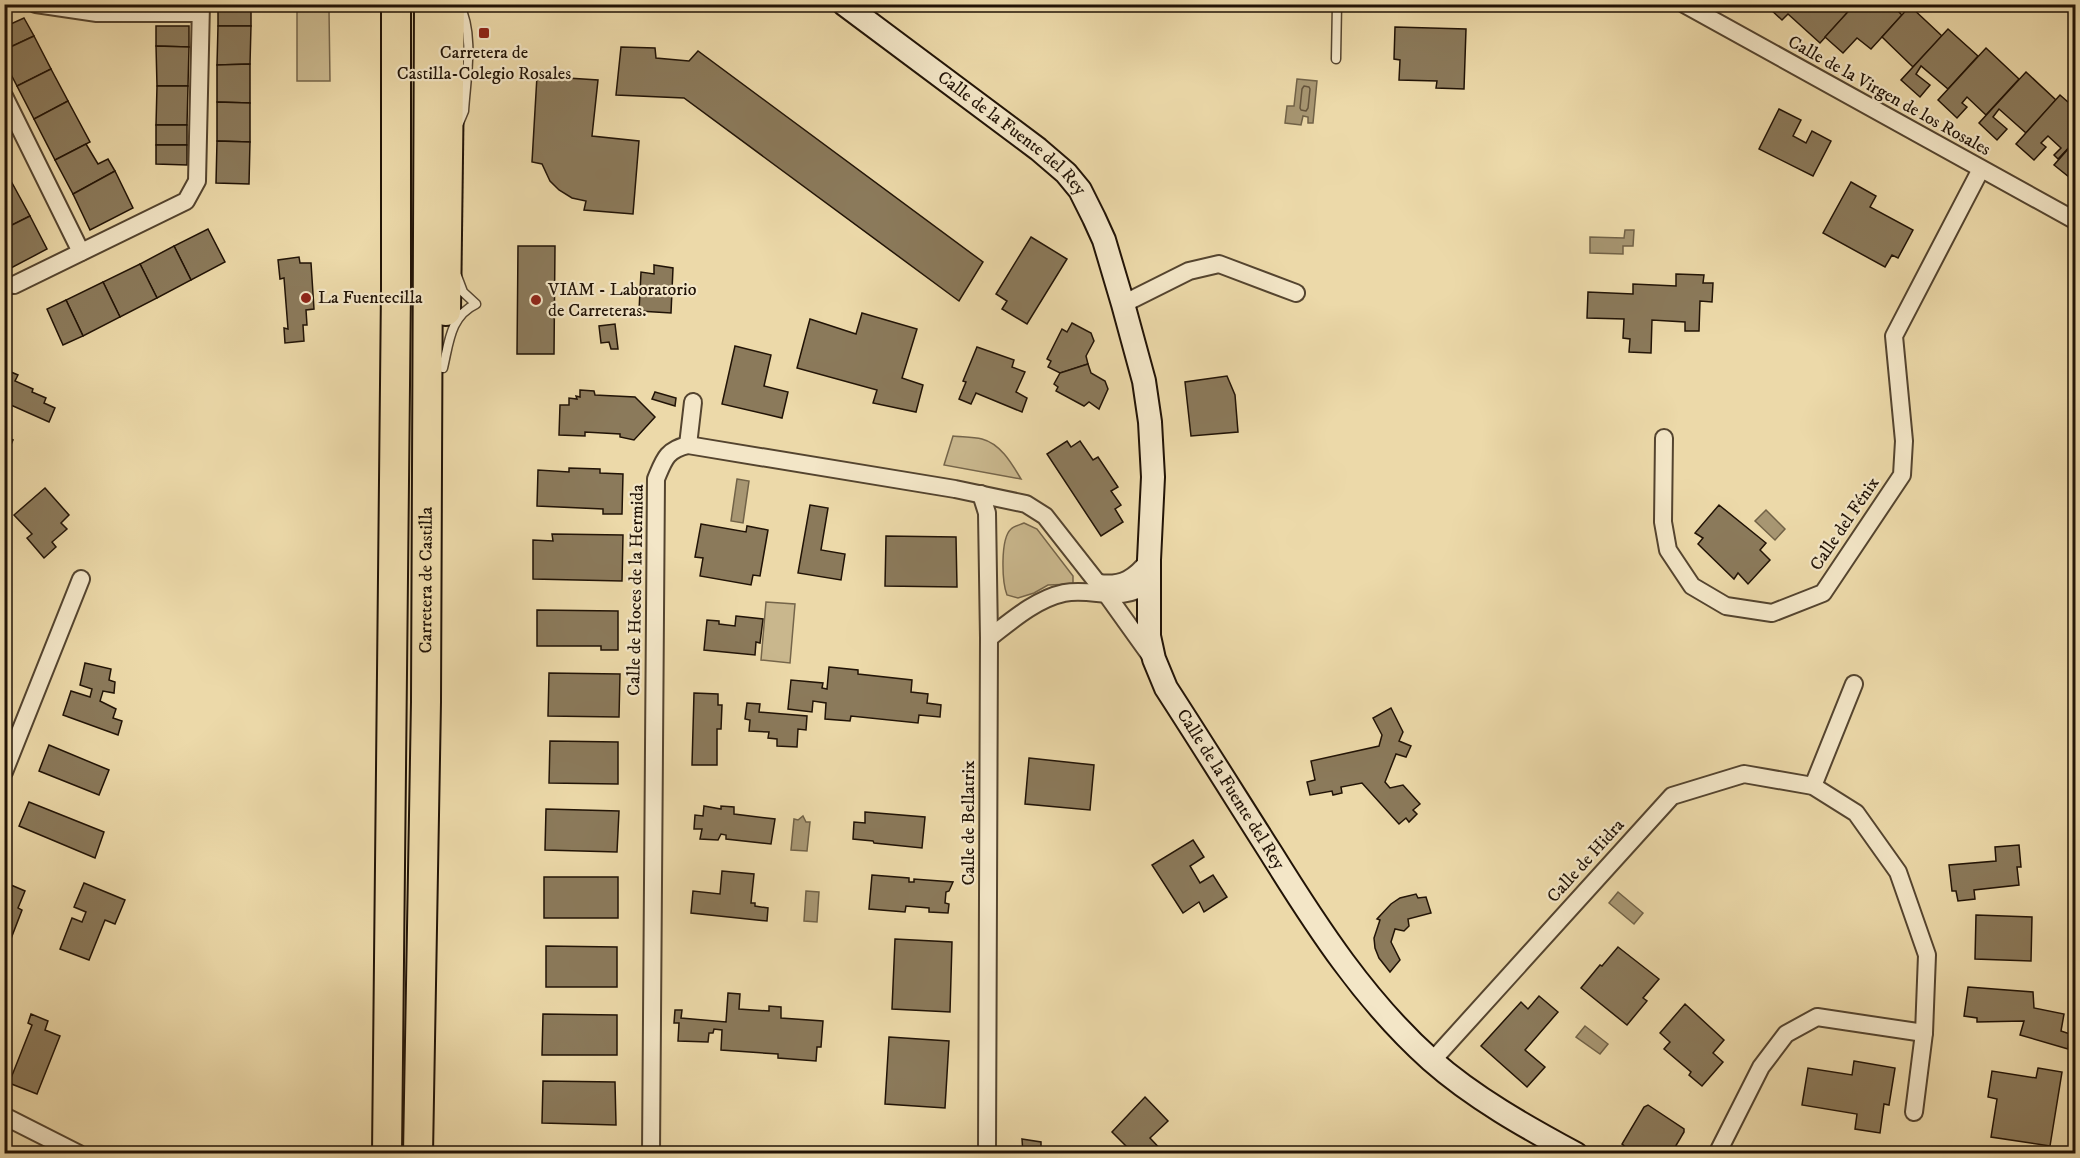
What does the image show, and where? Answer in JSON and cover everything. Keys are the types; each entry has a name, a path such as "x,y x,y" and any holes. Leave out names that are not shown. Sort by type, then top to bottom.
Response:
{"highway":[{"path":"381,4 382,62 396,289"},
{"name":"Carretera de Castilla","path":"387,1154 396,289 396,4"},
{"name":"Carretera de Castilla","path":"418,1154 426,702 429,4"},
{"path":"426,702 441,581 450,4"}],"street":[{"path":"14,285 186,201 197,182 201,9 97,13 36,4"},
{"name":"Calle de la Fuente del Rey","path":"844,4 1038,150 1066,173 1080,190 1104,240 1144,381 1150,422 1153,477 1149,560 1149,636 1154,659 1166,688 1319,929 1376,1005 1432,1060 1493,1105 1576,1154"},
{"name":"Calle de la Virgen de los Rosales","path":"1684,4 2076,221"},
{"path":"4,96 81,252"},
{"name":"Calle del Fénix","path":"1664,438 1664,522 1668,550 1692,586 1726,606 1772,613 1822,593 1902,476 1904,441 1894,336 1981,169"},
{"path":"1123,304 1189,271 1219,264 1296,293"},
{"path":"693,402 688,445 981,494 1026,504 1045,516 1154,659"},
{"name":"Calle de Hoces de la Hermida","path":"651,1154 656,479 669,453 676,447 688,445"},
{"name":"Calle de Bellatrix","path":"981,494 987,513 989,638 987,1154"},
{"path":"989,638 1016,616 1053,597 1119,584 1130,579 1149,560"},
{"path":"4,772 81,579"},
{"path":"1102,589 1121,595 1133,593 1149,584"},
{"path":"1813,786 1854,684"},
{"name":"Calle de Hidra","path":"1432,1060 1672,796 1744,774 1813,786 1856,813 1898,872 1927,955 1924,1033 1914,1112"},
{"path":"1716,1154 1761,1067 1786,1034 1817,1017 1924,1033"},
{"path":"4,1116 79,1154"}],"lane":[{"path":"449,146 464,111 468,33 465,15 459,4"},
{"path":"1336,59 1337,4"},
{"path":"448,222 456,242 456,252"},
{"path":"443,368 454,326 464,309 476,304 463,292 456,263"}],"shaded area":[{"path":"297,10 329,10 330,81 297,81"},
{"path":"953,436 982,439 995,445 1005,455 1021,479 944,465"},
{"path":"1024,523 1037,529 1073,576 1073,584 1048,585 1018,598 1007,595 1003,571 1005,542 1011,529"},
{"path":"766,602 795,604 790,663 761,660"}],"water":[{"path":"1297,79 1317,81 1313,123 1308,123 1308,117 1303,116 1301,125 1285,123 1287,106 1294,106"},
{"path":"1625,230 1634,230 1633,246 1623,246 1623,254 1590,253 1590,237 1624,238"},
{"path":"737,479 749,481 743,523 731,521"},
{"path":"1766,510 1785,529 1775,540 1755,521"},
{"path":"803,816 806,822 810,822 807,851 791,850 794,819 798,820"},
{"path":"806,891 819,892 817,922 804,921"},
{"path":"1618,892 1643,913 1634,924 1609,903"},
{"path":"1585,1026 1608,1044 1600,1054 1576,1037"}],"building":[{"path":"218,4 251,4 251,26 218,26"},
{"path":"1773,4 1847,4 1851,9 1820,43 1788,14 1782,20 1769,8"},
{"path":"1855,4 1891,4 1902,15 1871,49 1857,38 1843,53 1825,37"},
{"path":"1910,6 1942,36 1913,67 1882,37"},
{"path":"24,18 34,36 4,50 4,27"},
{"path":"156,26 189,26 189,47 156,46"},
{"path":"218,26 251,26 250,64 217,65"},
{"path":"1395,27 1466,29 1464,89 1436,88 1437,81 1399,80 1400,60 1394,59"},
{"path":"1948,29 1978,56 1948,89 1921,66 1916,74 1930,85 1920,97 1901,80"},
{"path":"34,36 51,69 17,86 4,61 4,50"},
{"path":"156,46 189,47 188,86 157,86"},
{"path":"621,47 655,48 656,58 689,61 698,51 983,262 959,301 684,98 616,95"},
{"path":"1986,48 2019,79 1986,115 1967,97 1962,103 1967,107 1957,118 1938,100"},
{"path":"250,64 250,103 217,102 217,65"},
{"path":"51,69 68,101 34,119 17,86"},
{"path":"2026,72 2056,100 2026,133 1999,109 1993,117 2007,129 1997,140 1979,123"},
{"path":"537,76 598,80 592,136 639,141 633,214 584,210 586,201 572,198 559,190 550,181 542,164 532,162"},
{"path":"157,86 188,86 187,125 156,125"},
{"path":"2060,95 2076,109 2076,140 2058,159 2054,155 2061,148 2048,136 2041,143 2046,147 2034,160 2016,144"},
{"path":"68,101 90,142 55,160 34,119"},
{"path":"217,102 250,103 250,142 217,141"},
{"path":"1779,109 1801,120 1793,136 1806,143 1812,131 1831,141 1813,176 1759,149"},
{"path":"156,125 187,125 187,145 156,145"},
{"path":"2076,140 2076,151 2069,157 2076,164 2074,181 2054,165"},
{"path":"217,141 250,142 249,184 216,183"},
{"path":"86,144 98,164 108,159 115,171 73,194 55,160"},
{"path":"156,145 187,145 187,165 156,164"},
{"path":"115,171 133,208 90,230 73,194"},
{"path":"11,181 30,216 4,229 4,184"},
{"path":"1851,182 1876,196 1870,207 1913,230 1898,258 1892,255 1885,267 1823,233"},
{"path":"30,216 47,249 11,268 4,255 4,229"},
{"path":"208,229 225,262 191,280 174,246"},
{"path":"1031,237 1067,259 1027,324 1002,309 1007,301 996,294"},
{"path":"174,246 191,280 157,298 140,264"},
{"name":"VIAM - Laboratorio de Carreteras.","path":"518,246 555,246 554,354 517,354"},
{"path":"299,257 300,263 311,263 314,309 306,310 307,325 303,325 304,341 285,343 284,328 288,329 284,278 280,279 278,260"},
{"path":"140,264 157,298 120,317 103,282"},
{"path":"654,265 673,268 671,313 639,311 641,272 654,274"},
{"path":"1676,274 1704,275 1703,283 1713,283 1712,302 1700,301 1699,331 1685,331 1685,322 1652,320 1651,353 1629,352 1630,339 1623,338 1624,319 1587,318 1588,292 1633,294 1633,284 1676,286"},
{"path":"103,282 120,317 83,336 66,300"},
{"path":"66,300 83,336 63,345 47,309"},
{"path":"862,313 917,329 902,378 923,385 916,412 873,403 877,390 797,368 810,319 856,334"},
{"path":"1072,323 1091,333 1094,341 1086,356 1088,364 1060,373 1048,367 1051,361 1047,359 1062,329 1067,332"},
{"path":"615,324 618,349 611,349 609,342 601,343 599,326"},
{"path":"735,346 771,355 764,386 788,392 782,418 722,404"},
{"path":"977,347 1014,360 1012,367 1025,372 1016,392 1027,398 1022,412 976,393 971,404 959,399 966,382 963,381"},
{"path":"1088,364 1091,373 1105,381 1108,389 1099,409 1089,402 1084,406 1056,391 1058,387 1054,384 1060,373"},
{"path":"4,369 18,375 15,381 33,389 32,392 46,398 44,403 55,408 49,422 4,402"},
{"path":"1227,376 1235,395 1238,432 1191,436 1185,382"},
{"path":"580,390 594,391 595,395 635,397 655,417 634,440 620,437 620,434 585,432 585,436 559,435 560,405 569,405 569,398 580,397"},
{"path":"655,392 676,398 675,406 652,399"},
{"path":"4,436 13,440 4,461"},
{"path":"1067,441 1071,447 1080,441 1093,460 1098,457 1118,487 1111,491 1121,505 1115,509 1123,522 1101,536 1047,454"},
{"path":"569,468 600,469 600,473 623,474 622,514 603,514 603,509 537,506 538,470 569,472"},
{"path":"45,488 69,515 61,523 67,529 52,542 56,547 44,558 27,538 32,534 14,515"},
{"path":"810,505 828,508 821,550 845,554 841,580 798,573"},
{"path":"1719,505 1766,543 1760,550 1770,560 1748,584 1738,573 1734,579 1698,544 1703,538 1695,533"},
{"path":"701,524 746,532 747,526 768,530 760,576 753,575 751,585 700,576 703,558 695,557"},
{"path":"552,534 623,535 622,581 533,579 533,540 553,541"},
{"path":"886,536 956,537 957,587 885,586"},
{"path":"537,610 618,611 618,650 601,650 601,646 537,646"},
{"path":"736,616 763,619 760,643 756,642 755,655 704,650 707,620 735,626"},
{"path":"85,663 111,669 109,680 115,682 114,693 103,691 100,701 116,709 113,718 122,721 118,735 63,715 71,691 90,697 92,689 80,685"},
{"path":"829,667 858,670 858,674 912,680 911,692 928,694 927,703 941,705 940,717 919,715 918,723 851,716 850,721 825,719 826,703 813,701 812,712 788,709 791,680 823,683 822,688 827,689"},
{"path":"549,673 620,674 619,717 548,716"},
{"path":"694,693 718,694 718,705 722,705 721,729 717,729 717,765 692,765"},
{"path":"747,703 760,704 759,712 807,716 806,730 798,729 797,747 777,746 777,739 768,738 769,732 749,731 750,720 745,719"},
{"path":"1391,708 1403,732 1399,741 1411,746 1406,757 1396,754 1385,782 1390,788 1403,785 1420,804 1413,810 1417,814 1409,822 1406,818 1399,824 1362,783 1341,787 1342,793 1333,795 1332,791 1310,795 1307,782 1315,780 1311,761 1379,746 1382,735 1373,718"},
{"path":"550,741 618,742 618,784 549,783"},
{"path":"49,745 109,770 99,795 39,771"},
{"path":"1029,758 1094,765 1090,810 1025,804"},
{"path":"29,802 104,832 95,858 19,826"},
{"path":"704,806 721,809 721,806 734,807 734,814 775,819 771,844 726,839 726,835 721,834 718,840 700,839 702,829 694,829 695,815 703,816"},
{"path":"546,809 619,811 617,852 545,850"},
{"path":"865,812 925,817 922,848 853,839 854,822 865,823"},
{"path":"1193,840 1204,857 1190,866 1200,883 1213,875 1227,897 1204,912 1199,902 1183,913 1152,865"},
{"path":"2019,845 2021,867 2017,867 2019,885 1974,890 1975,899 1958,901 1956,891 1952,891 1949,865 1996,861 1995,847"},
{"path":"722,871 754,874 751,903 768,908 767,921 691,913 693,891 720,894"},
{"path":"872,875 909,878 909,882 914,882 914,879 953,882 949,891 946,892 945,903 949,904 948,913 929,912 929,908 906,906 905,912 869,909"},
{"path":"544,877 618,877 618,918 544,918"},
{"path":"4,882 25,891 18,908 22,910 7,949 4,948"},
{"path":"84,883 125,900 115,924 105,920 89,960 60,949 72,918 82,922 86,912 74,907"},
{"path":"1416,894 1418,898 1426,897 1431,913 1408,919 1409,926 1404,931 1395,929 1391,942 1400,960 1390,972 1379,958 1375,948 1374,938 1380,920 1377,919 1400,898"},
{"path":"1976,915 2032,917 2031,961 1975,959"},
{"path":"895,939 952,942 950,1012 892,1009"},
{"path":"546,946 617,947 617,987 546,987"},
{"path":"1618,947 1659,979 1643,998 1647,1001 1627,1025 1581,988"},
{"path":"1968,987 2033,992 2034,1008 2064,1014 2061,1031 2070,1034 2068,1049 2020,1035 2024,1021 1977,1022 1977,1018 1964,1016"},
{"path":"728,993 740,994 739,1009 769,1011 769,1006 781,1007 781,1018 823,1021 821,1047 817,1047 816,1061 778,1058 778,1054 721,1050 722,1030 714,1029 713,1033 709,1033 708,1042 678,1041 679,1023 674,1023 675,1010 682,1010 681,1018 726,1022"},
{"path":"1539,996 1558,1012 1525,1050 1545,1067 1527,1087 1481,1046 1521,1002 1528,1009"},
{"path":"1685,1004 1724,1040 1713,1053 1723,1062 1702,1086 1689,1075 1691,1072 1664,1049 1670,1042 1660,1033"},
{"path":"31,1014 48,1021 45,1030 60,1036 37,1094 9,1083 32,1025 28,1023"},
{"path":"543,1014 617,1015 617,1055 542,1055"},
{"path":"889,1037 949,1041 945,1108 885,1104"},
{"path":"1854,1061 1895,1068 1889,1105 1884,1104 1880,1133 1855,1129 1857,1114 1802,1105 1808,1068 1852,1075"},
{"path":"2038,1068 2062,1072 2050,1146 1991,1137 1997,1099 1988,1097 1992,1071 2036,1078"},
{"path":"543,1081 615,1082 616,1125 542,1123"},
{"path":"1145,1097 1168,1121 1150,1138 1165,1154 1134,1154 1112,1132"},
{"path":"1648,1105 1684,1129 1671,1154 1634,1154 1622,1144 1644,1107"},
{"path":"1022,1139 1041,1142 1041,1154 1023,1154"},
{"path":"542,1149 614,1150 614,1154 542,1154"}],"place":[{"name":"Carretera de Castilla-Colegio Rosales","path":"484,33"},
{"name":"La Fuentecilla","path":"306,298"},
{"name":"VIAM - Laboratorio de Carreteras.","path":"536,300"}]}
